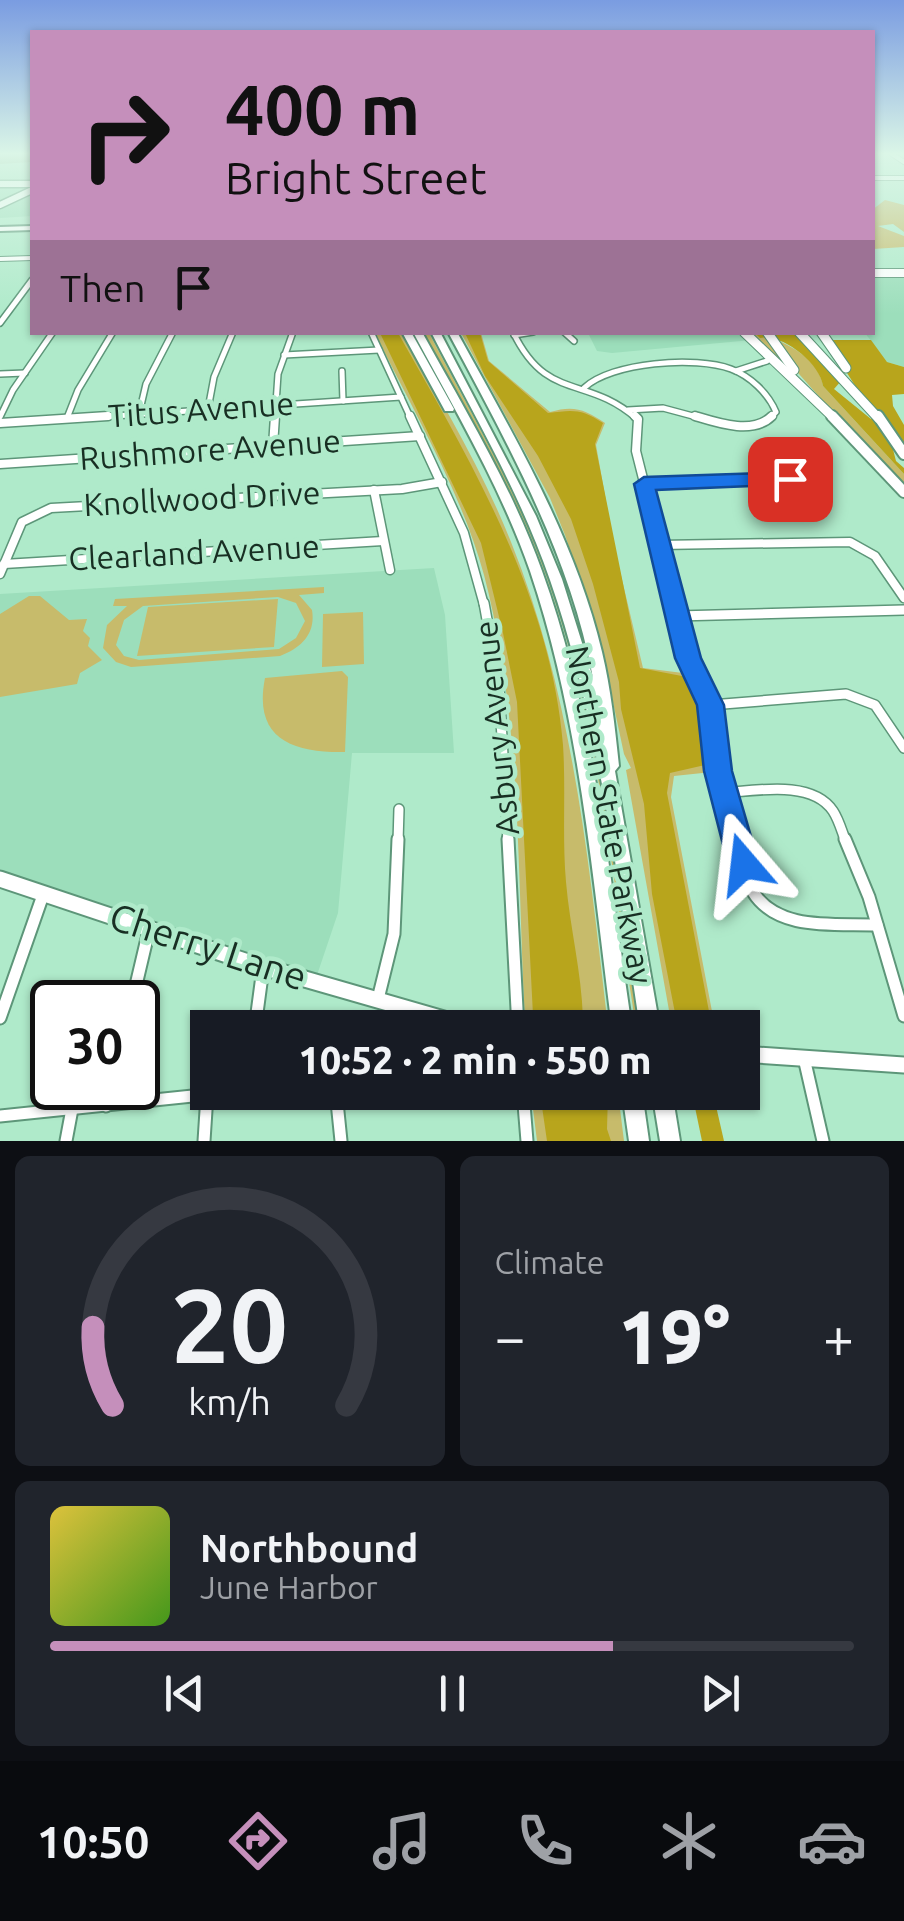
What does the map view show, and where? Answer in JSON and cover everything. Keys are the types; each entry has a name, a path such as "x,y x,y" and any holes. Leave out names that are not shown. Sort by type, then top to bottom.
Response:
{"highway":[{"path":"0,232 30,229"},
{"path":"0,232 30,229"},
{"path":"408,335 498,500 520,531"},
{"name":"Northern State Parkway","path":"419,335 520,531 543,592 569,688 619,1010"},
{"name":"Northern State Parkway","path":"437,335 520,496 550,564 586,680 613,808 647,1010"},
{"path":"455,335 534,483 570,567 594,648 610,733 613,808"},
{"path":"635,1110 640,1141"},
{"path":"665,1110 670,1141"}],"main road":[{"path":"747,335 854,436"},
{"path":"769,335 904,492"},
{"path":"803,335 870,406"},
{"path":"823,335 904,454"}],"street":[{"path":"0,259 30,258"},
{"path":"875,273 904,273"},
{"path":"0,323 30,283"},
{"path":"0,420 51,335"},
{"path":"67,418 78,390 111,335"},
{"path":"139,414 146,384 171,335"},
{"path":"208,409 214,377 232,335"},
{"path":"273,446 278,374 291,335"},
{"name":"Asbury Avenue","path":"373,335 474,561 499,686 517,1010"},
{"path":"514,335 527,360 541,373 606,394 639,423 636,451 688,658 710,705 723,793 752,892 774,915 794,920 877,925"},
{"path":"567,335 574,341"},
{"path":"284,356 379,350"},
{"path":"736,371 766,361"},
{"path":"583,388 600,374 617,370 712,364 736,371 773,402 776,412 770,420 757,425 724,426 657,405 628,410"},
{"path":"342,371 343,400"},
{"path":"0,374 25,373"},
{"name":"Titus Avenue","path":"0,420 402,397"},
{"name":"Rushmore Avenue","path":"0,464 420,436"},
{"path":"644,484 827,478"},
{"name":"Knollwood Drive","path":"0,574 22,522 51,508 374,490 442,482"},
{"path":"374,490 390,570"},
{"name":"Clearland Avenue","path":"4,564 383,541"},
{"path":"659,545 850,542 875,556 904,598"},
{"path":"677,616 904,610"},
{"path":"710,705 846,694 875,705 904,748"},
{"path":"723,793 795,791 826,803 839,819 904,1016"},
{"path":"378,999 394,934 399,809"},
{"name":"Cherry Lane","path":"0,879 263,967 415,1010"},
{"path":"0,1018 43,894"},
{"path":"137,980 149,930"},
{"path":"257,1010 263,967"},
{"path":"760,1055 904,1065"},
{"path":"804,1058 823,1141"},
{"path":"160,1100 190,1097"},
{"path":"0,1116 62,1110"},
{"path":"66,1141 72,1110"},
{"path":"204,1141 207,1110"},
{"path":"337,1110 340,1141"},
{"path":"525,1110 528,1141"}],"shaded area":[{"path":"0,207 30,207 30,216 0,218"},
{"path":"904,207 904,232 893,224 878,226 904,236 904,247 875,249 875,208"},
{"path":"904,272 904,367 887,362 867,335 875,335 875,273"},
{"path":"376,335 403,335 487,488 532,600 550,660 576,781 606,1010 525,1010 512,741 496,629 484,575 463,513"},
{"path":"381,335 399,335 479,480 525,583 542,636 563,745 566,882 582,1010 533,1010 517,702 481,543"},
{"path":"425,335 430,335 502,472 535,543 562,616 599,769 639,1010 634,1010 600,789 575,671 539,557 514,499"},
{"path":"462,335 482,335 489,361 550,412 579,410 605,423 596,445 614,546 643,668 691,674 706,710 712,772 674,776 671,797 712,1010 669,1010 626,770 631,768 624,754 600,641 550,498"},
{"path":"466,335 481,335 488,361 548,413 576,411 603,423 595,444 640,668 687,677 701,713 705,765 670,773 667,793 709,1010 674,1010 652,894 644,804 621,709 619,682 571,519 538,456 485,376"},
{"path":"589,335 747,335 752,340 612,353 597,351"},
{"path":"746,335 766,336 803,355 819,374 823,386 904,474 904,492 791,365 780,365"},
{"path":"757,335 797,335 841,381 834,389 871,419 877,420 826,340 871,340 887,362 904,367 904,394 892,395 893,406 904,425 904,454 889,434 904,474 823,386 808,359 779,340"},
{"path":"434,568 445,615 454,753 352,753 338,913 315,981 0,879 0,594"},
{"path":"324,587 324,593 299,595 312,610 312,626 300,644 280,656 131,667 116,662 103,648 107,625 127,606 113,606 115,599","holes":["278,597 296,603 305,621 296,638 279,649 139,660 124,656 116,645 124,620 143,606"]},
{"path":"29,596 40,596 69,620 87,619 83,631 90,638 88,646 102,660 80,673 77,684 0,697 0,614"},
{"path":"278,599 274,647 137,656 148,607"},
{"path":"363,612 364,664 322,667 323,614"},
{"path":"342,671 348,677 345,752 308,749 280,738 265,715 265,678"},
{"path":"533,1110 620,1110 624,1141 537,1141"},
{"path":"542,1110 608,1110 611,1141 547,1141"},
{"path":"696,1110 717,1110 724,1141 702,1141"}],"route":[{"path":"744,864 718,771 710,705 688,658 644,484 790,479"}]}
